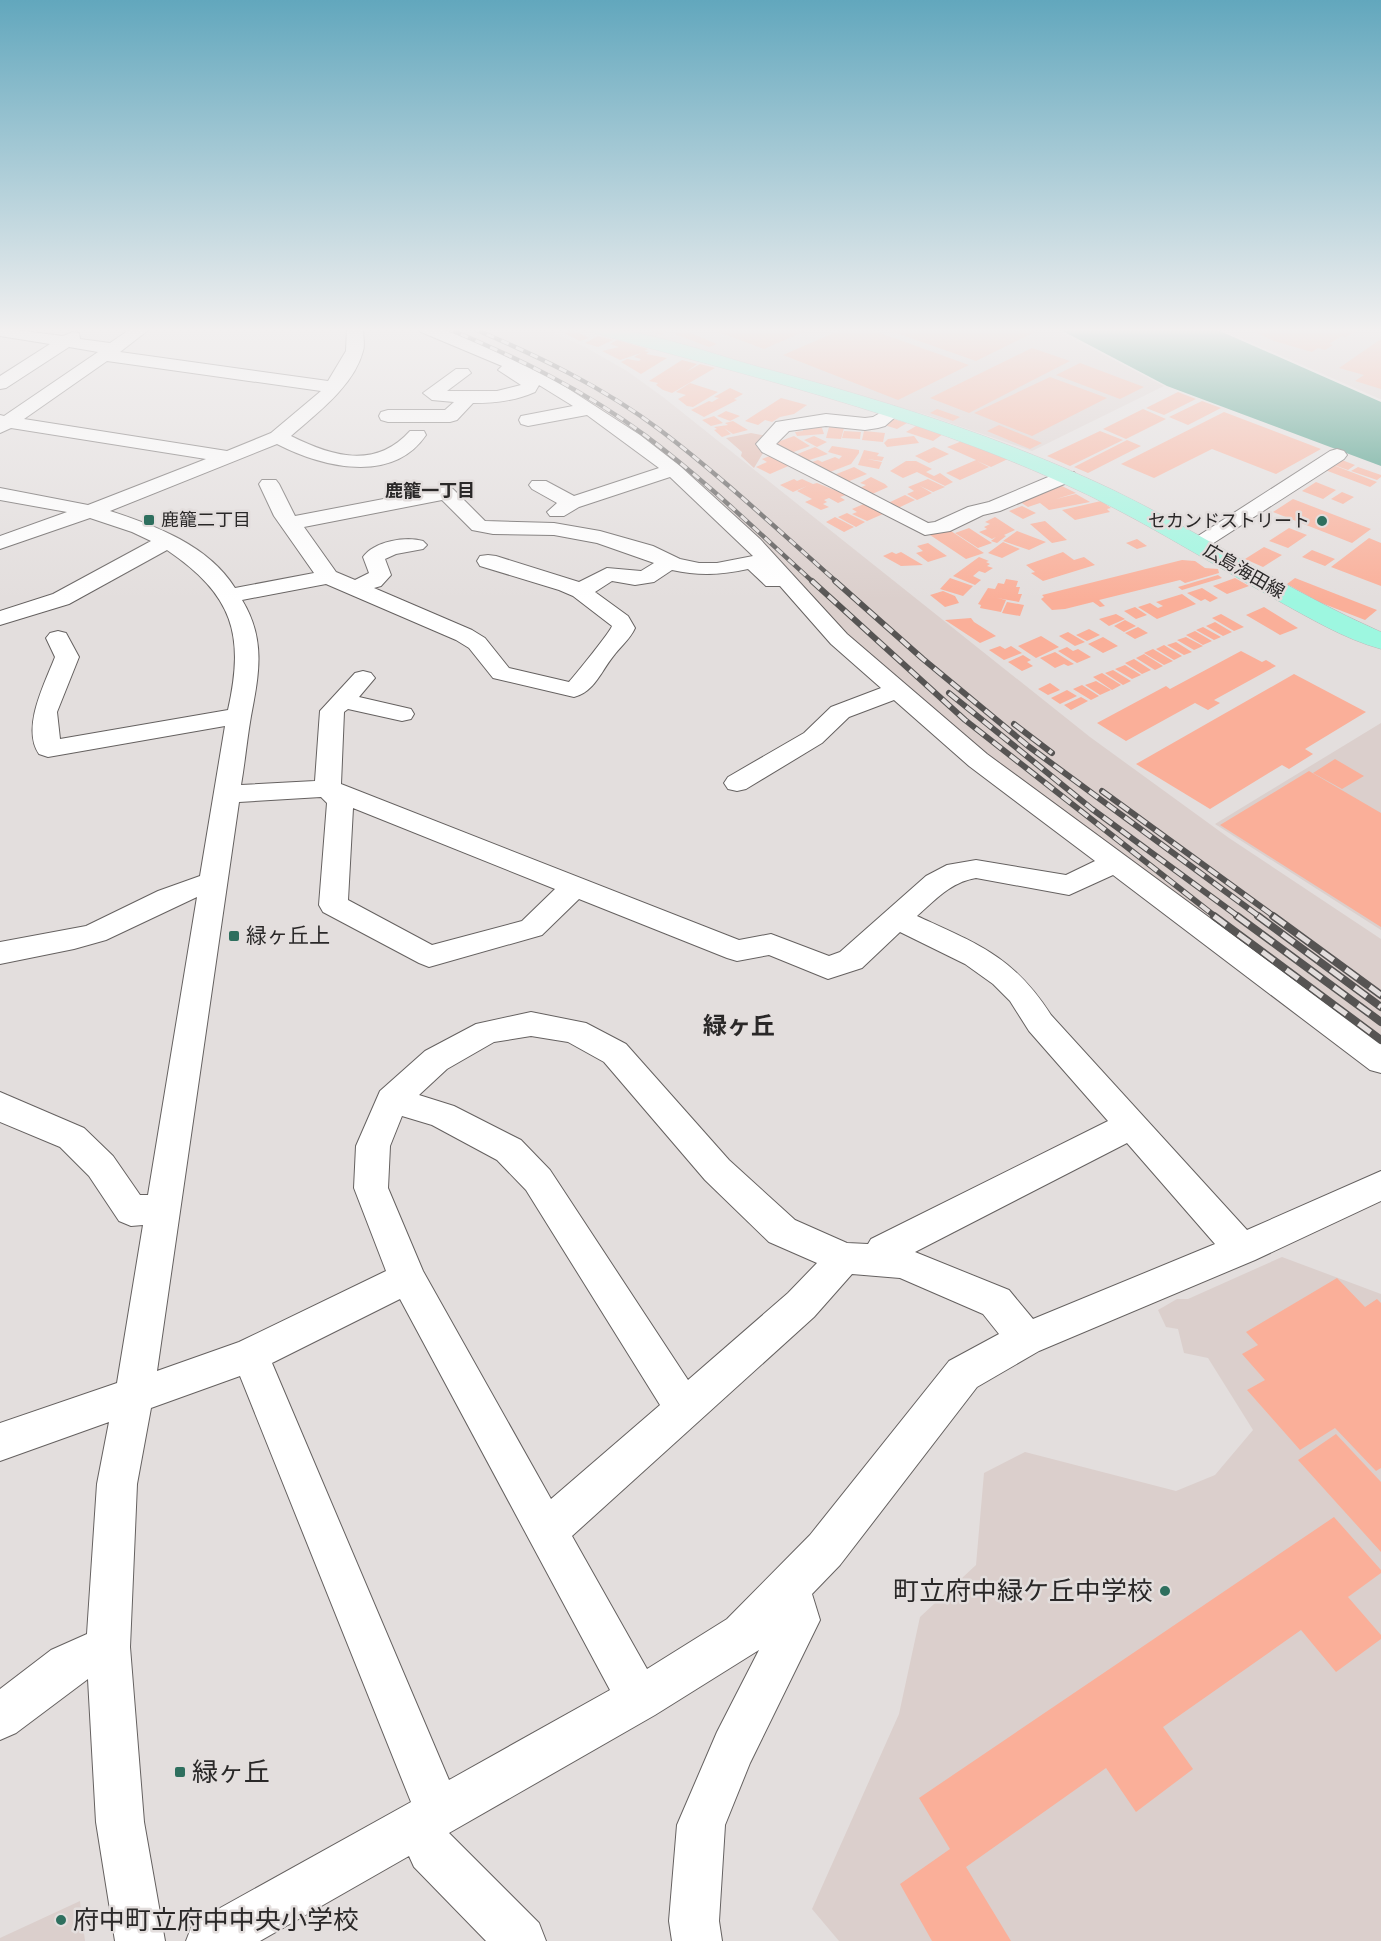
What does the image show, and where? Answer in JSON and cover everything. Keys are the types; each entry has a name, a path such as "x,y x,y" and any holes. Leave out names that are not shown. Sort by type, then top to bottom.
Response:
{"main road":[{"name":"広島海田線","path":"912,419 988,443 1111,496 1266,584 1381,641"}],"street":[{"path":"0,543 90,512 278,437 298,419"},
{"path":"528,420 536,419"},
{"path":"603,419 673,471 753,543 839,639 978,760 1381,1061"},
{"path":"883,419 878,422 865,424 826,420 783,426 765,444 925,529 937,530 982,508 993,507 1067,476"},
{"path":"2,423 228,457"},
{"path":"278,437 324,458 368,461 385,457 411,444 417,435"},
{"path":"1196,543 1205,540 1337,455"},
{"path":"539,484 564,508 673,471"},
{"path":"269,484 284,516 328,577 464,635 477,643 501,673 574,690 595,668 604,651 619,637 624,628 621,621 600,608 580,591 547,576 503,567 488,561"},
{"path":"290,523 446,492 479,526 554,529 600,537 669,562 699,569 717,569 752,562 763,569 781,588 791,586"},
{"path":"0,494 90,512 132,525 168,541 207,569 230,596 242,621 249,659 247,687 239,716 134,1397 117,1484 108,1647 120,1822 140,1941"},
{"path":"0,618 61,599 168,541"},
{"path":"353,589 381,575 374,557 381,552 416,545"},
{"path":"580,591 608,575 646,577 669,562"},
{"path":"230,596 276,585 328,577"},
{"path":"58,638 67,657 45,712 48,749 239,716"},
{"path":"363,678 332,711 328,788 340,802 333,905 429,956 532,928 573,887"},
{"path":"737,783 813,738 840,712 898,690"},
{"path":"342,700 402,714"},
{"path":"228,794 328,788 737,951 771,944 828,968 851,960 936,883 957,872 976,869 1070,885 1114,863"},
{"path":"0,953 94,933 190,886 215,883"},
{"path":"897,920 968,952 993,967 1018,990 1040,1023 1242,1249"},
{"path":"639,1699 407,1278 371,1188 373,1146 392,1100 436,1060 487,1032 531,1024 575,1030 615,1053 717,1170 782,1231 860,1259 903,1263 996,1302 1026,1339"},
{"path":"392,1100 442,1115 509,1150 538,1180 684,1408"},
{"path":"0,1105 16,1117 60,1131 93,1154 130,1211 163,1208"},
{"path":"546,1531 801,1305 860,1259 884,1250 1131,1125"},
{"path":"211,1941 639,1699 743,1635 825,1550 963,1374 1026,1339 1242,1249 1381,1185"},
{"path":"0,1442 61,1419 134,1397 250,1354 407,1278"},
{"path":"250,1354 430,1817 430,1850 521,1941"},
{"path":"697,1941 694,1921 701,1825 733,1748 798,1620 789,1587"},
{"path":"0,1717 68,1666 108,1647"}],"shaded area":[{"path":"615,419 690,419 1090,737 1229,838 1381,939 1381,1053 1001,772 851,642 649,443"},
{"path":"937,419 1098,419 1032,451"},
{"path":"1254,419 1381,419 1381,466"},
{"path":"751,433 766,436 757,443 760,444 757,447 763,453 754,468 741,456 742,452 726,438"},
{"path":"1381,723 1381,930 1215,824"},
{"name":"町立府中緑ケ丘中学校","path":"1282,1257 1381,1294 1381,1941 839,1941 812,1909 899,1714 920,1617 976,1565 984,1473 1025,1452 1176,1491 1215,1475 1253,1430 1208,1358 1184,1353 1178,1329 1166,1327 1158,1310 1177,1299 1188,1299"},
{"name":"府中町立府中中央小学校","path":"80,1901 85,1941 0,1941 0,1938"}],"building":[{"path":"717,419 723,423 711,426 702,420"},
{"path":"749,419 777,419 772,422 765,420 758,425 745,421"},
{"path":"889,419 907,423 897,429 881,424"},
{"path":"988,419 1066,419 1032,436"},
{"path":"1124,419 1166,419 1126,439 1103,429"},
{"path":"1173,419 1200,419 1188,425"},
{"path":"1211,419 1241,419 1321,449 1276,474 1212,449 1154,478 1121,464"},
{"path":"733,421 748,430 733,434 724,428 731,434 722,437 714,430 717,429 714,427 728,425 725,423"},
{"path":"821,425 824,434 797,436 795,432 803,431 802,426"},
{"path":"999,425 1042,443 1030,449 987,431"},
{"path":"916,426 943,434 933,441 906,432"},
{"path":"829,427 844,428 841,439 826,438"},
{"path":"844,431 861,432 860,439 842,438"},
{"path":"864,431 885,433 883,442 862,440"},
{"path":"1100,431 1123,440 1070,466 1047,456"},
{"path":"794,436 810,446 788,454 775,447 779,446 775,443"},
{"path":"814,436 827,442 817,447 804,440"},
{"path":"914,436 919,443 887,447 884,443 888,439"},
{"path":"1127,440 1141,446 1088,473 1074,467"},
{"path":"962,441 1010,458 991,467 977,461 989,467 960,480 946,473 976,460 947,447"},
{"path":"832,446 859,450 859,453 851,464 830,472 809,463 818,460 822,462 835,457 839,459 842,456 828,452"},
{"path":"815,447 828,454 806,461 795,455"},
{"path":"934,447 949,454 929,463 915,456"},
{"path":"864,450 879,453 877,456 884,457 882,461 867,459 882,462 879,469 858,465"},
{"path":"772,455 793,464 770,474 756,467 767,462 762,459"},
{"path":"1342,460 1355,465 1348,470 1334,465"},
{"path":"906,461 916,461 932,469 926,472 934,476 940,473 953,482 945,486 917,472 903,478 890,471"},
{"path":"1333,465 1377,482 1370,487 1325,470"},
{"path":"854,467 867,474 847,482 834,475"},
{"path":"1358,467 1381,475 1381,477 1377,480 1351,471"},
{"path":"871,477 888,487 870,495 858,489 866,485 860,483"},
{"path":"794,479 817,483 837,491 843,489 851,493 840,497 845,500 838,503 829,498 824,500 827,502 823,504 829,507 821,510 805,502 812,499 797,491 807,486 793,492 780,485"},
{"path":"928,479 945,487 933,492 920,486 932,493 917,500 907,494 914,491 908,487"},
{"path":"1316,482 1336,490 1323,499 1302,491"},
{"path":"1058,484 1076,493 1056,499 1076,494 1090,502 1049,510 1040,503 1028,507 1017,500"},
{"path":"1342,492 1354,497 1343,504 1331,499"},
{"path":"905,495 915,500 896,509 886,504"},
{"name":"セカンドストリート","path":"1293,499 1371,529 1352,543 1273,512"},
{"path":"1101,501 1111,508 1107,509 1110,512 1075,520 1062,510"},
{"path":"866,503 884,511 880,513 883,514 867,521 852,514 857,512 852,509"},
{"path":"1022,506 1036,513 1023,519 1009,511"},
{"path":"847,513 865,522 856,527 838,517"},
{"path":"835,517 854,527 844,532 826,522"},
{"path":"995,517 1015,530 1004,535 1006,536 997,543 991,541 996,537 992,539 979,532 987,529 984,527 990,524 985,522"},
{"path":"1045,521 1067,540 1052,543 1030,524"},
{"path":"969,528 992,543 978,548 955,533"},
{"path":"1289,528 1307,535 1288,548 1269,541"},
{"path":"948,529 984,553 966,559 930,535"},
{"path":"1017,531 1046,542 1029,550 1003,541"},
{"path":"1369,538 1381,543 1381,586 1331,567"},
{"path":"1137,539 1147,546 1137,549 1126,543"},
{"path":"1003,542 1020,549 1002,558 988,553"},
{"path":"928,543 947,556 928,562 916,553 923,551 917,546"},
{"path":"1264,547 1282,555 1263,567 1245,559"},
{"path":"1312,550 1335,559 1325,566 1302,557"},
{"path":"892,552 896,554 901,552 923,565 901,566 883,556"},
{"path":"1063,552 1074,560 1084,557 1095,565 1043,581 1031,573 1035,572 1026,565"},
{"path":"979,557 989,561 986,562 990,564 987,566 993,568 985,573 979,571 973,576 981,580 975,585 953,576"},
{"path":"1182,560 1195,561 1205,568 1218,569 1219,573 1185,583 1180,580 1099,600 1105,606 1100,607 1093,602 1052,610 1041,599 1044,597 1042,595"},
{"path":"1218,575 1222,578 1182,590 1178,587"},
{"path":"950,578 973,586 963,596 940,589"},
{"path":"1235,578 1249,586 1227,594 1213,586"},
{"path":"1295,578 1377,610 1365,620 1319,602 1287,584"},
{"path":"1006,579 1018,581 1016,587 1020,587 1018,594 1022,594 1019,602 997,598 1006,600 1001,612 980,608 981,605 978,604 988,588 995,589 998,583 1004,584"},
{"path":"1202,588 1218,598 1210,602 1205,599 1201,601 1187,593"},
{"path":"943,591 955,596 959,603 945,607 930,595"},
{"path":"1182,594 1196,604 1157,619 1138,607 1150,603 1158,608 1163,606 1156,602"},
{"path":"1007,602 1024,605 1020,616 1002,613"},
{"path":"1135,607 1147,615 1136,619 1124,611"},
{"path":"1264,607 1298,628 1280,635 1246,615"},
{"path":"1116,614 1125,619 1109,626 1099,619"},
{"path":"1221,614 1244,627 1234,631 1212,618"},
{"path":"971,618 996,636 980,643 945,620"},
{"path":"1125,620 1136,626 1124,632 1114,626"},
{"path":"1215,622 1232,632 1223,636 1206,626"},
{"path":"1138,627 1148,633 1135,639 1125,633"},
{"path":"1203,627 1221,637 1214,640 1196,630"},
{"path":"1089,629 1100,635 1087,641 1076,635"},
{"path":"1195,631 1212,641 1203,645 1186,635"},
{"path":"1068,632 1085,642 1075,646 1059,636"},
{"path":"1041,636 1059,647 1036,658 1018,646"},
{"path":"1103,637 1118,646 1103,653 1088,644"},
{"path":"1186,637 1203,646 1194,650 1177,640"},
{"path":"1176,642 1192,652 1184,655 1167,645"},
{"path":"1164,645 1182,656 1174,660 1156,649"},
{"path":"1000,646 1005,649 1011,646 1022,653 1004,660 989,650"},
{"path":"1067,647 1073,651 1078,649 1091,657 1077,663 1058,651"},
{"path":"1153,649 1173,661 1164,665 1144,653"},
{"path":"1241,651 1262,662 1266,660 1276,666 1214,700 1220,703 1208,710 1195,703 1126,741 1097,723 1166,686 1170,689"},
{"path":"1055,652 1074,664 1068,666 1064,664 1055,668 1040,658"},
{"path":"1144,654 1163,666 1155,670 1136,658"},
{"path":"1023,655 1031,660 1027,662 1033,666 1022,671 1008,662"},
{"path":"1134,659 1151,670 1142,674 1125,663"},
{"path":"1125,665 1141,675 1132,679 1115,669"},
{"path":"1113,670 1131,681 1123,685 1105,673"},
{"path":"1102,673 1121,685 1112,690 1093,677"},
{"path":"1294,674 1366,712 1305,749 1313,754 1289,769 1282,765 1210,809 1136,764"},
{"path":"1096,681 1111,690 1100,695 1085,685"},
{"path":"1050,683 1060,690 1048,695 1038,689"},
{"path":"1082,685 1099,696 1091,700 1073,689"},
{"path":"1067,690 1077,696 1060,704 1051,698"},
{"path":"1081,697 1088,701 1071,710 1064,705"},
{"path":"1335,759 1364,776 1342,789 1313,773"},
{"path":"1309,771 1381,813 1381,927 1220,825"},
{"path":"1337,1278 1365,1307 1377,1299 1381,1303 1381,1468 1376,1471 1335,1428 1300,1450 1247,1390 1265,1380 1242,1354 1258,1345 1246,1332"},
{"path":"1336,1434 1381,1482 1381,1552 1298,1460"},
{"path":"1334,1517 1381,1570 1381,1573 1348,1597 1381,1635 1381,1639 1336,1672 1301,1630 1163,1727 1193,1769 1136,1812 1106,1768 966,1867 1011,1941 932,1941 900,1884 950,1849 919,1798"}],"railway":[{"path":"621,419 689,470 813,582"},
{"path":"644,419 706,466 837,582"},
{"path":"812,581 965,720 1216,917"},
{"path":"835,581 923,659 1028,746 1260,917"},
{"path":"949,693 1092,809 1239,917"},
{"path":"1014,724 1052,753"},
{"path":"1102,791 1275,917"},
{"path":"1214,916 1381,1040"},
{"path":"1237,916 1381,1022"},
{"path":"1258,916 1381,1007"},
{"path":"1273,916 1381,995"}],"place":[{"name":"鹿籠二丁目","path":"149,520"},
{"name":"セカンドストリート","path":"1322,521"},
{"name":"緑ヶ丘上","path":"234,936"},
{"name":"町立府中緑ケ丘中学校","path":"1165,1591"},
{"name":"緑ヶ丘","path":"180,1772"},
{"name":"府中町立府中中央小学校","path":"61,1920"}],"district":[{"name":"鹿籠一丁目","path":"430,491"},
{"name":"緑ヶ丘","path":"739,1026"}]}
